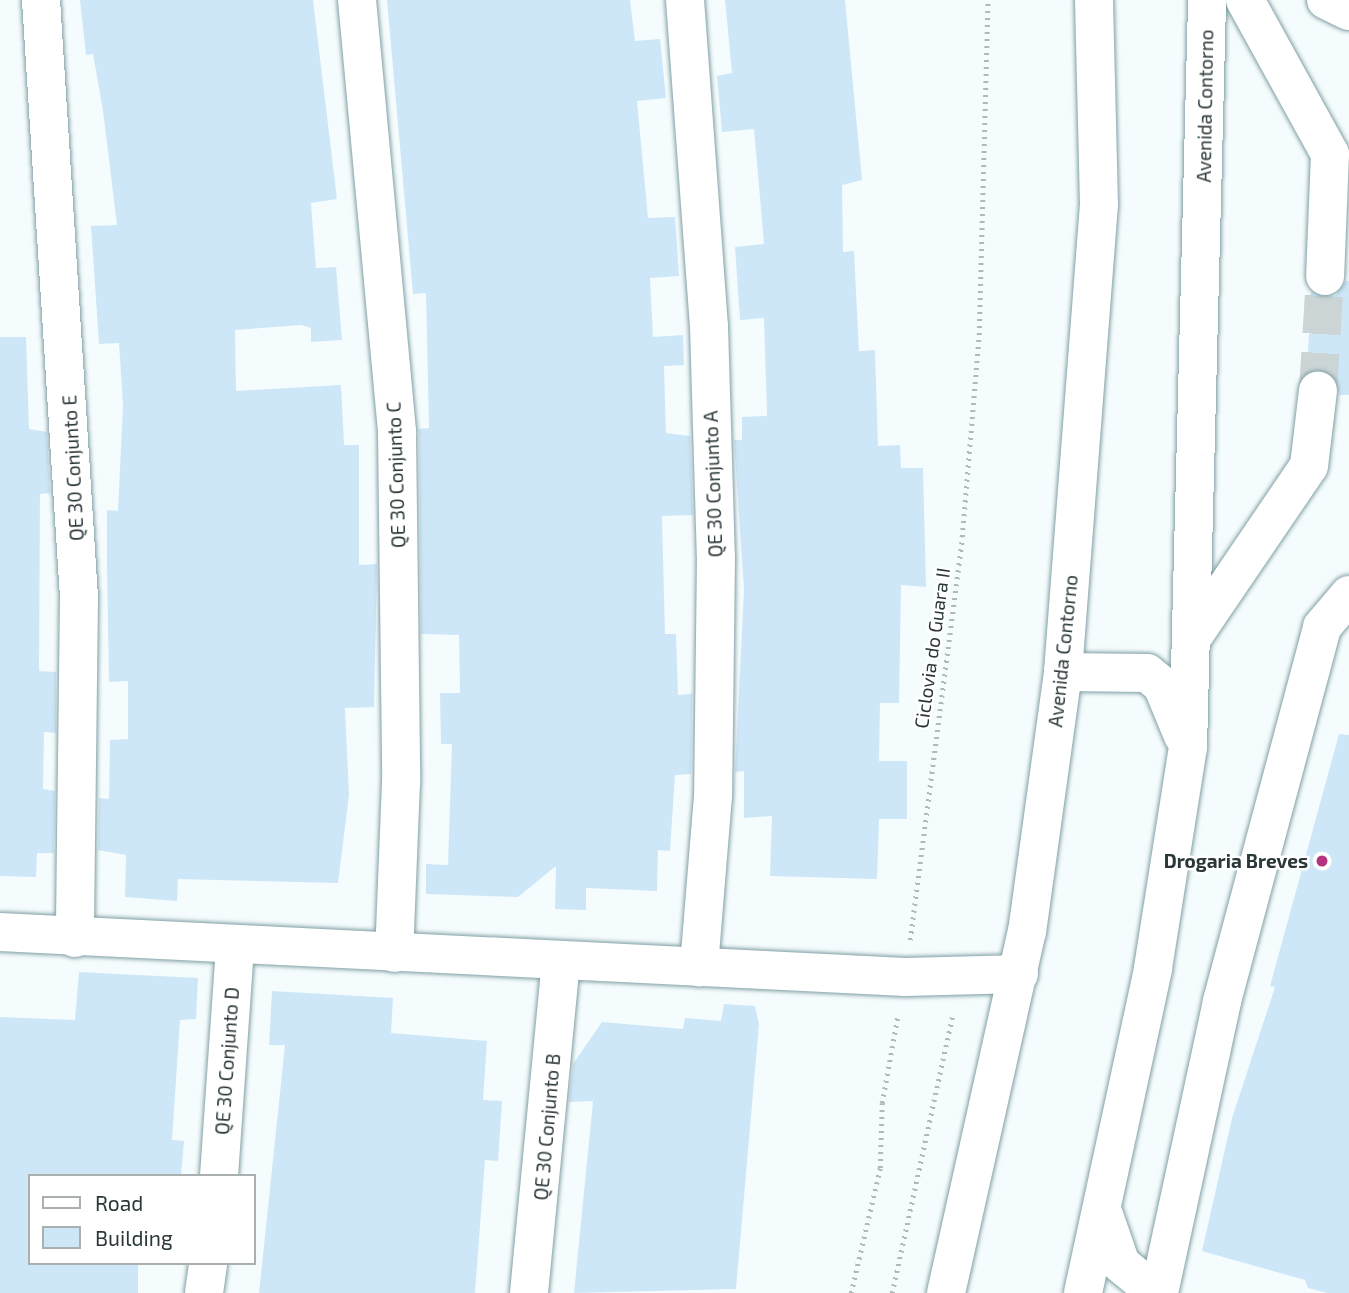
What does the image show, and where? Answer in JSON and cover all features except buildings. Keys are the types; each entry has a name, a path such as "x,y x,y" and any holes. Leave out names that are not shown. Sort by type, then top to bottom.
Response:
{"street":[{"name":"QE 30 Conjunto E","path":"41,0 79,597 75,937"},
{"name":"QE 30 Conjunto C","path":"357,0 397,432 401,782 394,953"},
{"name":"QE 30 Conjunto A","path":"685,0 709,327 716,557 713,796 699,967"},
{"name":"Avenida Contorno","path":"946,1293 1019,974 1063,672 1099,205 1094,0"},
{"name":"Avenida Contorno","path":"1083,1293 1104,1214 1188,748 1194,635 1207,0"},
{"path":"1245,0 1330,154 1325,276"},
{"path":"1326,0 1349,11"},
{"path":"1194,635 1309,466 1318,391"},
{"path":"1104,1214 1121,1264 1157,1293 1219,1013 1322,626 1349,595"},
{"path":"1063,672 1147,673 1162,685 1188,748"},
{"path":"0,932 905,977 1019,974"},
{"name":"QE 30 Conjunto D","path":"219,1174 235,945"},
{"name":"QE 30 Conjunto B","path":"529,1293 561,961"},
{"path":"204,1293 208,1265"}],"path":[{"name":"Ciclovia do Guara II","path":"851,1293 880,1168 882,1103 905,977 965,510 979,335 988,0"},
{"path":"892,1293 947,1053 958,976"}],"tunnel":[{"path":"1318,391 1325,276"}],"place":[{"name":"Drogaria Breves","path":"1322,861"}]}
